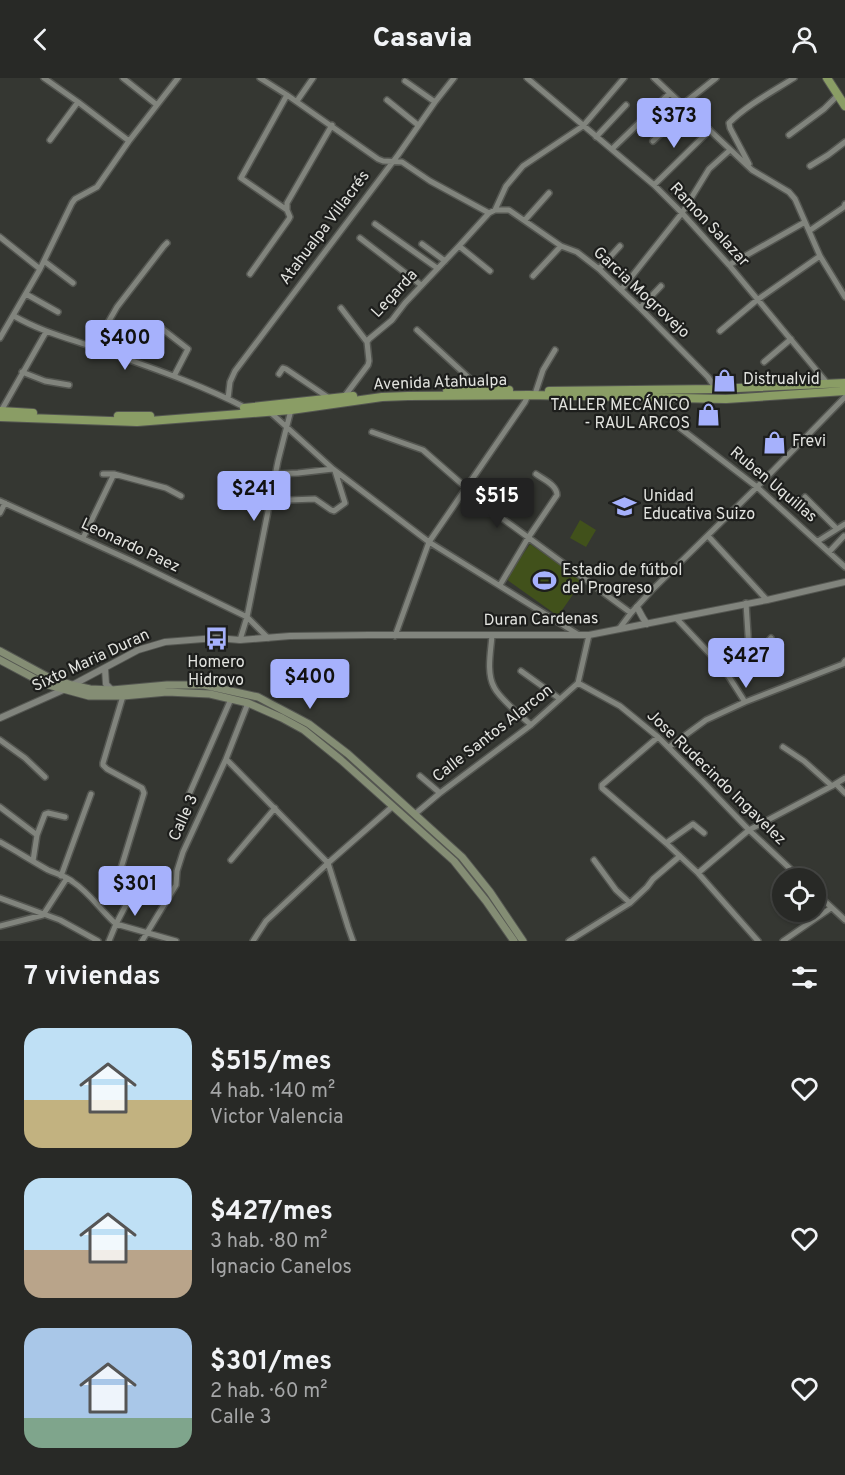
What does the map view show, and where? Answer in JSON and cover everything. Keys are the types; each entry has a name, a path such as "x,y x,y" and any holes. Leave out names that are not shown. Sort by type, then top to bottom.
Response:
{"highway":[{"path":"827,78 845,106"},
{"name":"Avenida Atahualpa","path":"0,413 144,417 330,398 344,400 408,396 716,389 845,383"},
{"name":"Avenida Atahualpa","path":"0,413 137,422 291,410 400,392 481,389 532,393 726,399 845,391"}],"main road":[{"path":"0,651 48,677 72,685 112,690 167,685 204,685 258,696 309,724 348,754 462,857 490,892 523,941"},
{"path":"0,660 45,684 88,696 167,692 210,694 248,703 304,730 454,861 514,941"}],"street":[{"path":"44,78 129,141"},
{"path":"123,78 157,105"},
{"path":"0,338 40,269 72,203 97,187 178,78"},
{"name":"Garcia Mogrovejo","path":"260,78 332,125 378,159 402,162 430,181 492,212 509,210 561,246 577,252 599,269 640,308 708,377 716,389"},
{"path":"297,102 313,78"},
{"name":"Atahualpa Villacrés","path":"228,399 230,382 236,371 454,78"},
{"name":"Ramon Salazar","path":"527,78 654,185 682,213 729,265 827,383"},
{"name":"Legarda","path":"367,342 392,320 421,285 492,212 506,186 523,166 583,126 624,78"},
{"path":"654,78 752,170 789,192 795,199 820,256 845,297"},
{"path":"653,141 684,107 716,78"},
{"path":"752,170 729,123 767,94 794,78"},
{"path":"405,81 435,102"},
{"path":"612,149 670,93"},
{"path":"250,274 289,219 290,214 241,178 287,95"},
{"path":"789,135 824,109 838,95"},
{"path":"387,100 418,125"},
{"path":"50,140 78,102"},
{"path":"596,137 626,105"},
{"path":"287,210 287,203 332,125"},
{"path":"654,185 710,130"},
{"path":"810,166 845,142"},
{"path":"621,290 682,213 709,169 730,150"},
{"path":"525,220 549,193"},
{"path":"809,231 844,207 845,204"},
{"path":"729,265 806,222"},
{"path":"375,224 437,268"},
{"path":"0,237 40,269"},
{"path":"360,238 421,285"},
{"path":"94,347 117,307 167,243"},
{"path":"422,244 445,261"},
{"path":"459,246 490,270"},
{"path":"533,276 561,246"},
{"path":"599,269 620,246"},
{"path":"720,331 757,300 820,256"},
{"path":"44,261 73,283"},
{"path":"640,308 661,286"},
{"path":"26,294 58,312"},
{"path":"341,308 367,342 368,365 344,400"},
{"path":"14,316 46,332 174,376 246,408"},
{"path":"161,328 189,349 174,376"},
{"path":"417,330 481,389"},
{"path":"0,413 46,332"},
{"path":"764,362 791,339"},
{"path":"395,636 429,542 532,393 555,350"},
{"path":"279,374 283,368 286,369 330,398"},
{"path":"22,372 45,381 69,385"},
{"path":"620,629 631,613 674,568 758,487 845,397"},
{"path":"240,640 247,617 291,410"},
{"path":"270,412 334,470 429,542 579,635"},
{"name":"Ruben Uquillas","path":"680,428 758,487 845,567"},
{"path":"372,432 423,450 495,513 631,613"},
{"path":"276,474 334,470"},
{"path":"271,496 289,500 315,498 334,511 345,503 334,470"},
{"path":"103,474 114,474 166,488 181,496"},
{"path":"83,538 114,474"},
{"path":"500,585 557,495 558,491 536,474"},
{"path":"805,497 837,529"},
{"path":"0,513 3,502"},
{"name":"Leonardo Paez","path":"3,502 247,617 268,638"},
{"path":"818,541 845,524"},
{"path":"708,536 767,600"},
{"path":"829,552 844,536"},
{"path":"838,560 845,557"},
{"name":"Duran Cardenas","path":"268,638 369,635 589,635 767,600 845,582"},
{"path":"746,603 748,650 751,652 771,639"},
{"path":"637,607 647,624"},
{"path":"676,618 723,669 745,702"},
{"path":"492,635 490,671 493,686 531,725"},
{"name":"Calle Santos Alarcon","path":"415,814 531,725 578,683 589,635"},
{"name":"Sixto Maria Duran","path":"0,718 63,690 138,650 165,642 216,638 240,640 268,638"},
{"path":"669,747 706,720 745,702 844,664"},
{"path":"105,669 106,684 112,690"},
{"path":"521,671 560,699"},
{"name":"Jose Rudecindo Ingavelez","path":"578,683 620,706 658,737 789,868"},
{"path":"123,696 103,765 142,788 144,793 114,891 127,903"},
{"path":"188,798 231,699"},
{"name":"Calle 3","path":"142,941 176,883 183,852 226,759 248,703"},
{"path":"658,737 602,785 604,791 698,873 758,941"},
{"path":"0,740 25,758 45,777"},
{"path":"783,747 845,793"},
{"path":"226,759 328,863 353,941"},
{"path":"420,776 440,794"},
{"path":"698,873 749,830 845,778"},
{"path":"0,926 43,915 64,877 91,794"},
{"path":"255,940 266,921 393,806"},
{"path":"0,807 37,835"},
{"path":"231,860 275,807"},
{"path":"33,861 37,835 45,814 65,817"},
{"path":"666,843 693,824 704,832"},
{"path":"0,842 81,888 116,924 176,941"},
{"path":"569,941 630,903 680,856"},
{"path":"594,860 616,890 630,903"},
{"path":"109,941 135,885"},
{"path":"0,898 60,920 98,941"},
{"path":"826,903 845,920"},
{"path":"783,941 831,908"}],"green space":[{"path":"580,520 596,530 586,547 570,538"},
{"name":"Estadio de fútbol del Progreso","path":"530,544 583,580 558,616 506,579"}],"place":[{"name":"Distrualvid","path":"725,380"},
{"name":"TALLER MECÁNICO - RAUL ARCOS","path":"708,415"},
{"name":"Frevi","path":"774,442"},
{"name":"Unidad Educativa Suizo","path":"625,506"},
{"name":"Estadio de fútbol del Progreso","path":"544,580"},
{"name":"Homero Hidrovo","path":"216,638"}]}
